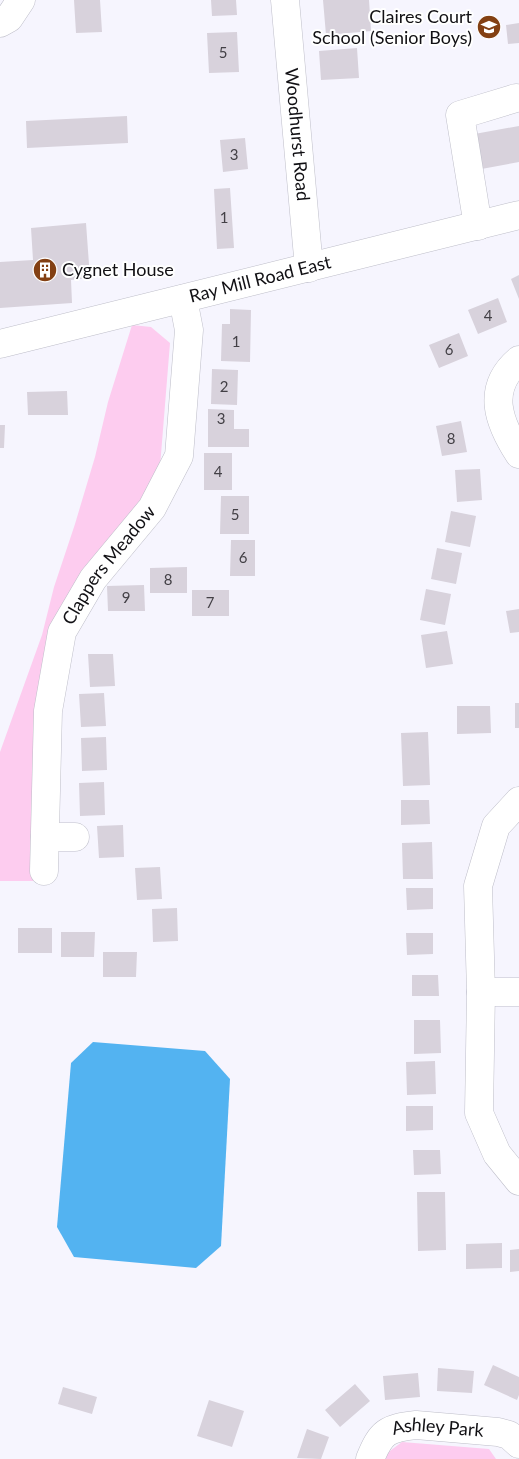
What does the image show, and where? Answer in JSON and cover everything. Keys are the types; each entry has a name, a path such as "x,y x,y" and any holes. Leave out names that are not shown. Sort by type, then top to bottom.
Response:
{"street":[{"path":"0,23 8,18 22,0"},
{"name":"Woodhurst Road","path":"284,0 309,268"},
{"path":"478,226 460,115 516,98"},
{"name":"Ray Mill Road East","path":"0,344 519,215"},
{"name":"Clappers Meadow","path":"44,871 48,711 62,632 93,579 152,508 179,456 189,330 183,299"},
{"path":"519,360 506,375 499,398 499,410 504,428 519,454"},
{"path":"519,802 496,826 478,886 481,992 480,1113 497,1154 519,1181"},
{"path":"45,837 75,838"},
{"path":"481,992 519,992"},
{"name":"Ashley Park","path":"370,1459 376,1442 383,1433 403,1426 416,1425 498,1432 509,1435 519,1444"}],"shaded area":[{"path":"132,325 151,327 170,343 159,479 81,573 36,881 0,881 0,752 42,635 54,587 95,457 108,402"},
{"path":"402,1442 489,1449 496,1459 379,1459"}],"water":[{"path":"93,1042 205,1051 230,1079 221,1246 196,1268 74,1257 57,1227 71,1063"}],"building":[{"path":"74,0 100,0 102,32 76,33"},
{"path":"211,0 236,0 237,15 212,16"},
{"path":"323,0 369,0 371,31 326,35"},
{"path":"519,23 519,43 508,44 506,25"},
{"path":"237,32 239,72 209,73 207,33"},
{"path":"357,48 359,78 321,80 319,51"},
{"path":"127,116 128,143 27,148 26,121"},
{"path":"519,126 519,162 476,170 469,135"},
{"path":"245,138 248,169 223,172 220,140"},
{"path":"230,188 234,248 217,249 214,189"},
{"name":"Cygnet House","path":"86,223 90,278 71,280 72,303 0,308 0,262 33,260 31,228"},
{"path":"519,275 519,299 511,279"},
{"path":"498,298 507,322 478,334 468,310"},
{"path":"230,309 251,310 250,362 221,361 222,324 230,324"},
{"path":"459,333 468,356 439,368 429,345"},
{"path":"212,369 238,370 237,405 211,404"},
{"path":"67,391 68,415 28,415 27,392"},
{"path":"208,409 234,410 234,429 249,429 249,447 208,447"},
{"path":"461,421 467,452 442,456 436,426"},
{"path":"0,425 5,425 4,448 0,448"},
{"path":"204,453 232,453 232,490 204,490"},
{"path":"480,469 482,500 457,502 455,470"},
{"path":"221,496 249,496 249,534 220,534"},
{"path":"451,511 476,516 470,547 445,542"},
{"path":"231,540 255,540 255,576 230,576"},
{"path":"437,548 462,553 456,584 431,579"},
{"path":"187,567 187,593 150,593 150,568"},
{"path":"144,585 145,611 108,611 107,586"},
{"path":"426,589 451,594 445,625 420,620"},
{"path":"192,590 229,590 229,616 192,616"},
{"path":"519,609 519,632 510,633 506,611"},
{"path":"447,631 453,664 426,668 421,635"},
{"path":"88,654 113,654 115,686 90,687"},
{"path":"104,693 106,726 81,727 79,694"},
{"path":"515,703 519,703 519,728 515,728"},
{"path":"457,706 490,706 491,733 457,734"},
{"path":"428,732 430,785 403,786 401,733"},
{"path":"106,737 107,770 82,771 81,738"},
{"path":"104,782 105,815 80,816 79,783"},
{"path":"401,800 429,800 430,824 401,825"},
{"path":"123,825 124,857 99,858 97,826"},
{"path":"432,842 433,879 403,879 402,843"},
{"path":"160,867 162,899 137,900 135,868"},
{"path":"406,888 433,888 433,909 407,910"},
{"path":"177,908 178,941 153,942 152,909"},
{"path":"18,928 52,928 52,953 18,953"},
{"path":"61,932 95,932 94,957 61,957"},
{"path":"406,933 433,933 433,954 407,955"},
{"path":"103,952 137,952 136,977 103,977"},
{"path":"412,975 438,975 439,996 412,996"},
{"path":"414,1020 440,1020 441,1053 414,1054"},
{"path":"435,1061 436,1094 407,1095 406,1062"},
{"path":"406,1106 433,1106 433,1130 406,1131"},
{"path":"413,1150 440,1150 441,1174 414,1175"},
{"path":"417,1192 445,1192 446,1250 418,1251"},
{"path":"502,1243 502,1268 466,1269 466,1244"},
{"path":"519,1249 519,1271 510,1272 510,1250"},
{"path":"493,1365 519,1377 519,1395 517,1400 484,1385"},
{"path":"438,1368 474,1371 472,1393 437,1391"},
{"path":"418,1373 420,1397 385,1400 383,1376"},
{"path":"355,1384 370,1401 340,1427 325,1410"},
{"path":"63,1387 97,1397 92,1414 58,1404"},
{"path":"209,1400 244,1411 232,1447 197,1436"},
{"path":"307,1429 329,1437 321,1459 297,1458"}],"place":[{"name":"Claires Court School (Senior Boys)","path":"489,27"},
{"name":"Cygnet House","path":"45,270"}]}
